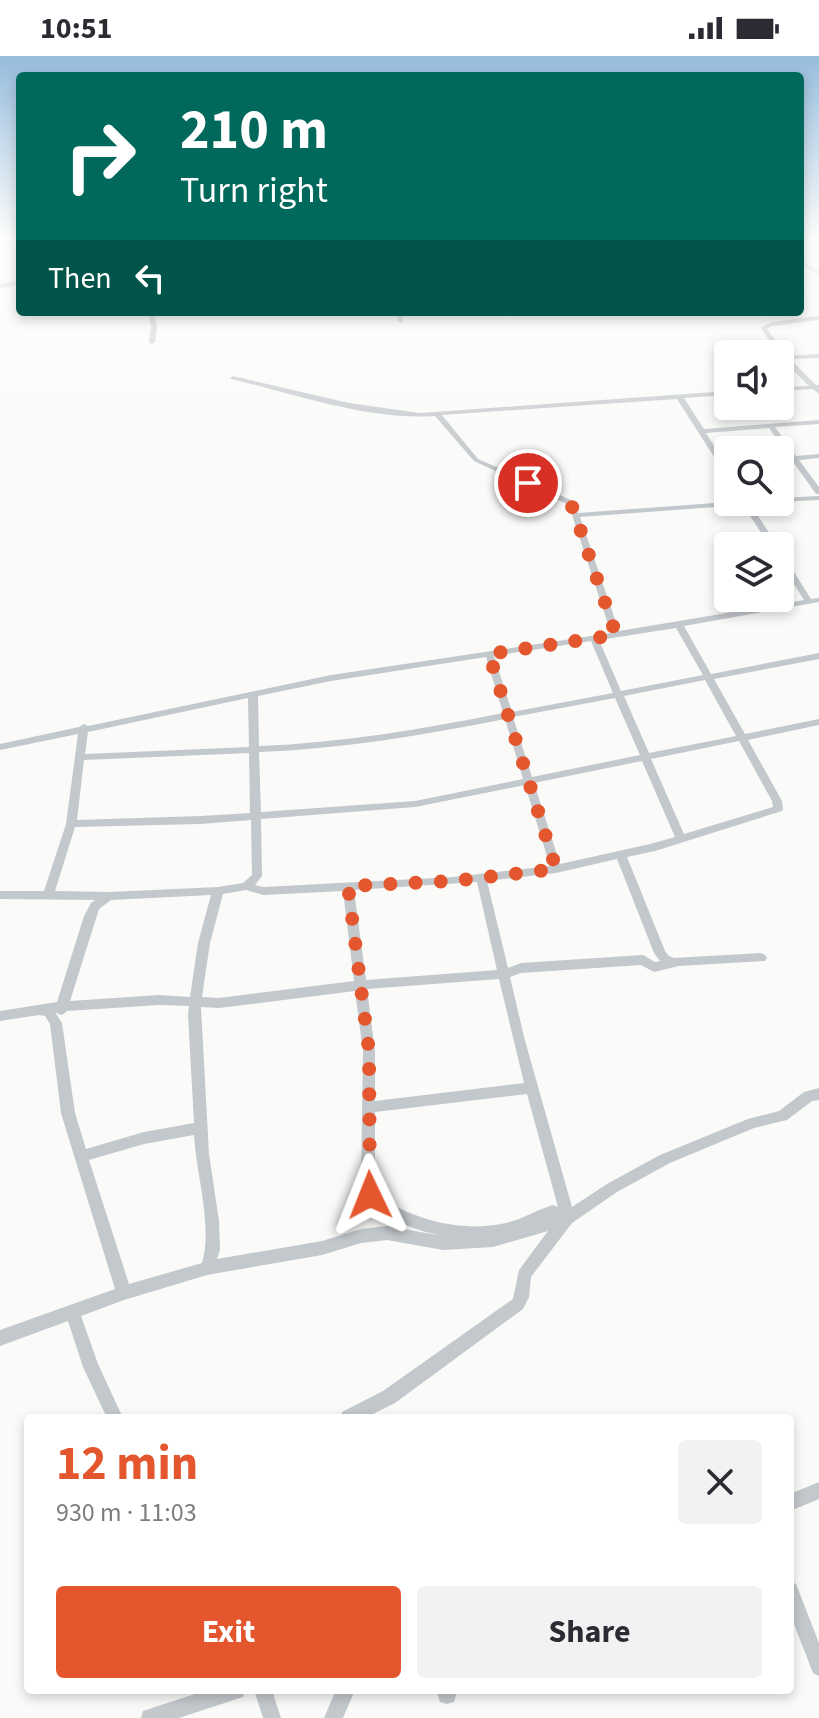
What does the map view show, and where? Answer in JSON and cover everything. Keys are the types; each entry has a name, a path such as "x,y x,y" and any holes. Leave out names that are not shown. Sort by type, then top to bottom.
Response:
{"street":[{"path":"152,316 152,342"},
{"path":"400,316 401,322"},
{"path":"772,340 764,327 819,318"},
{"path":"794,357 819,356"},
{"path":"794,368 817,389"},
{"path":"233,378 397,414 437,414 714,394"},
{"path":"794,389 817,389"},
{"path":"679,396 714,449"},
{"path":"437,414 471,457 564,498 576,515 616,635"},
{"path":"703,431 819,422"},
{"path":"771,426 819,492"},
{"path":"795,458 819,456"},
{"path":"794,499 819,498"},
{"path":"576,515 714,504"},
{"path":"0,747 84,727 253,696 331,678 679,625 814,601 794,575"},
{"path":"0,895 109,896 218,891 246,886 263,891 556,869 621,855 778,809 777,801 679,625"},
{"path":"594,638 680,837"},
{"path":"489,654 556,869"},
{"path":"81,757 341,743 509,716 819,656"},
{"path":"246,886 257,876 253,696"},
{"path":"71,824 200,820 415,804 819,722"},
{"path":"48,895 71,824 84,727"},
{"path":"621,855 660,953 674,962"},
{"path":"481,877 532,1088 568,1218"},
{"path":"348,886 362,985 371,1107 369,1188 373,1201 426,1226 450,1232 507,1230 553,1212 568,1218"},
{"path":"207,1268 213,1239 193,1037 195,1002 209,915 218,891"},
{"path":"109,896 95,906 90,916 56,1023 61,1074 81,1156 124,1293"},
{"path":"0,1016 63,1006 159,1000 219,1003 362,985 504,974 515,969 638,960 654,967 674,962 761,958"},
{"path":"40,1009 49,1013 56,1023"},
{"path":"371,1107 532,1088"},
{"path":"0,1338 124,1293 207,1268 387,1233 443,1243 493,1240 568,1218 612,1188 665,1159 753,1123 782,1116 809,1096 819,1094"},
{"path":"81,1156 144,1138 201,1128"},
{"path":"356,1414 389,1397 518,1304 522,1297 524,1275 568,1218"},
{"path":"73,1314 91,1367 113,1414"},
{"path":"794,1501 819,1490"},
{"path":"794,1601 819,1667"},
{"path":"150,1718 224,1694"},
{"path":"264,1694 272,1718"},
{"path":"333,1718 344,1694"}],"route":[{"path":"370,1195 369,1051 348,886 453,881 556,869 489,654 616,635 573,508 564,498 528,483"}]}
